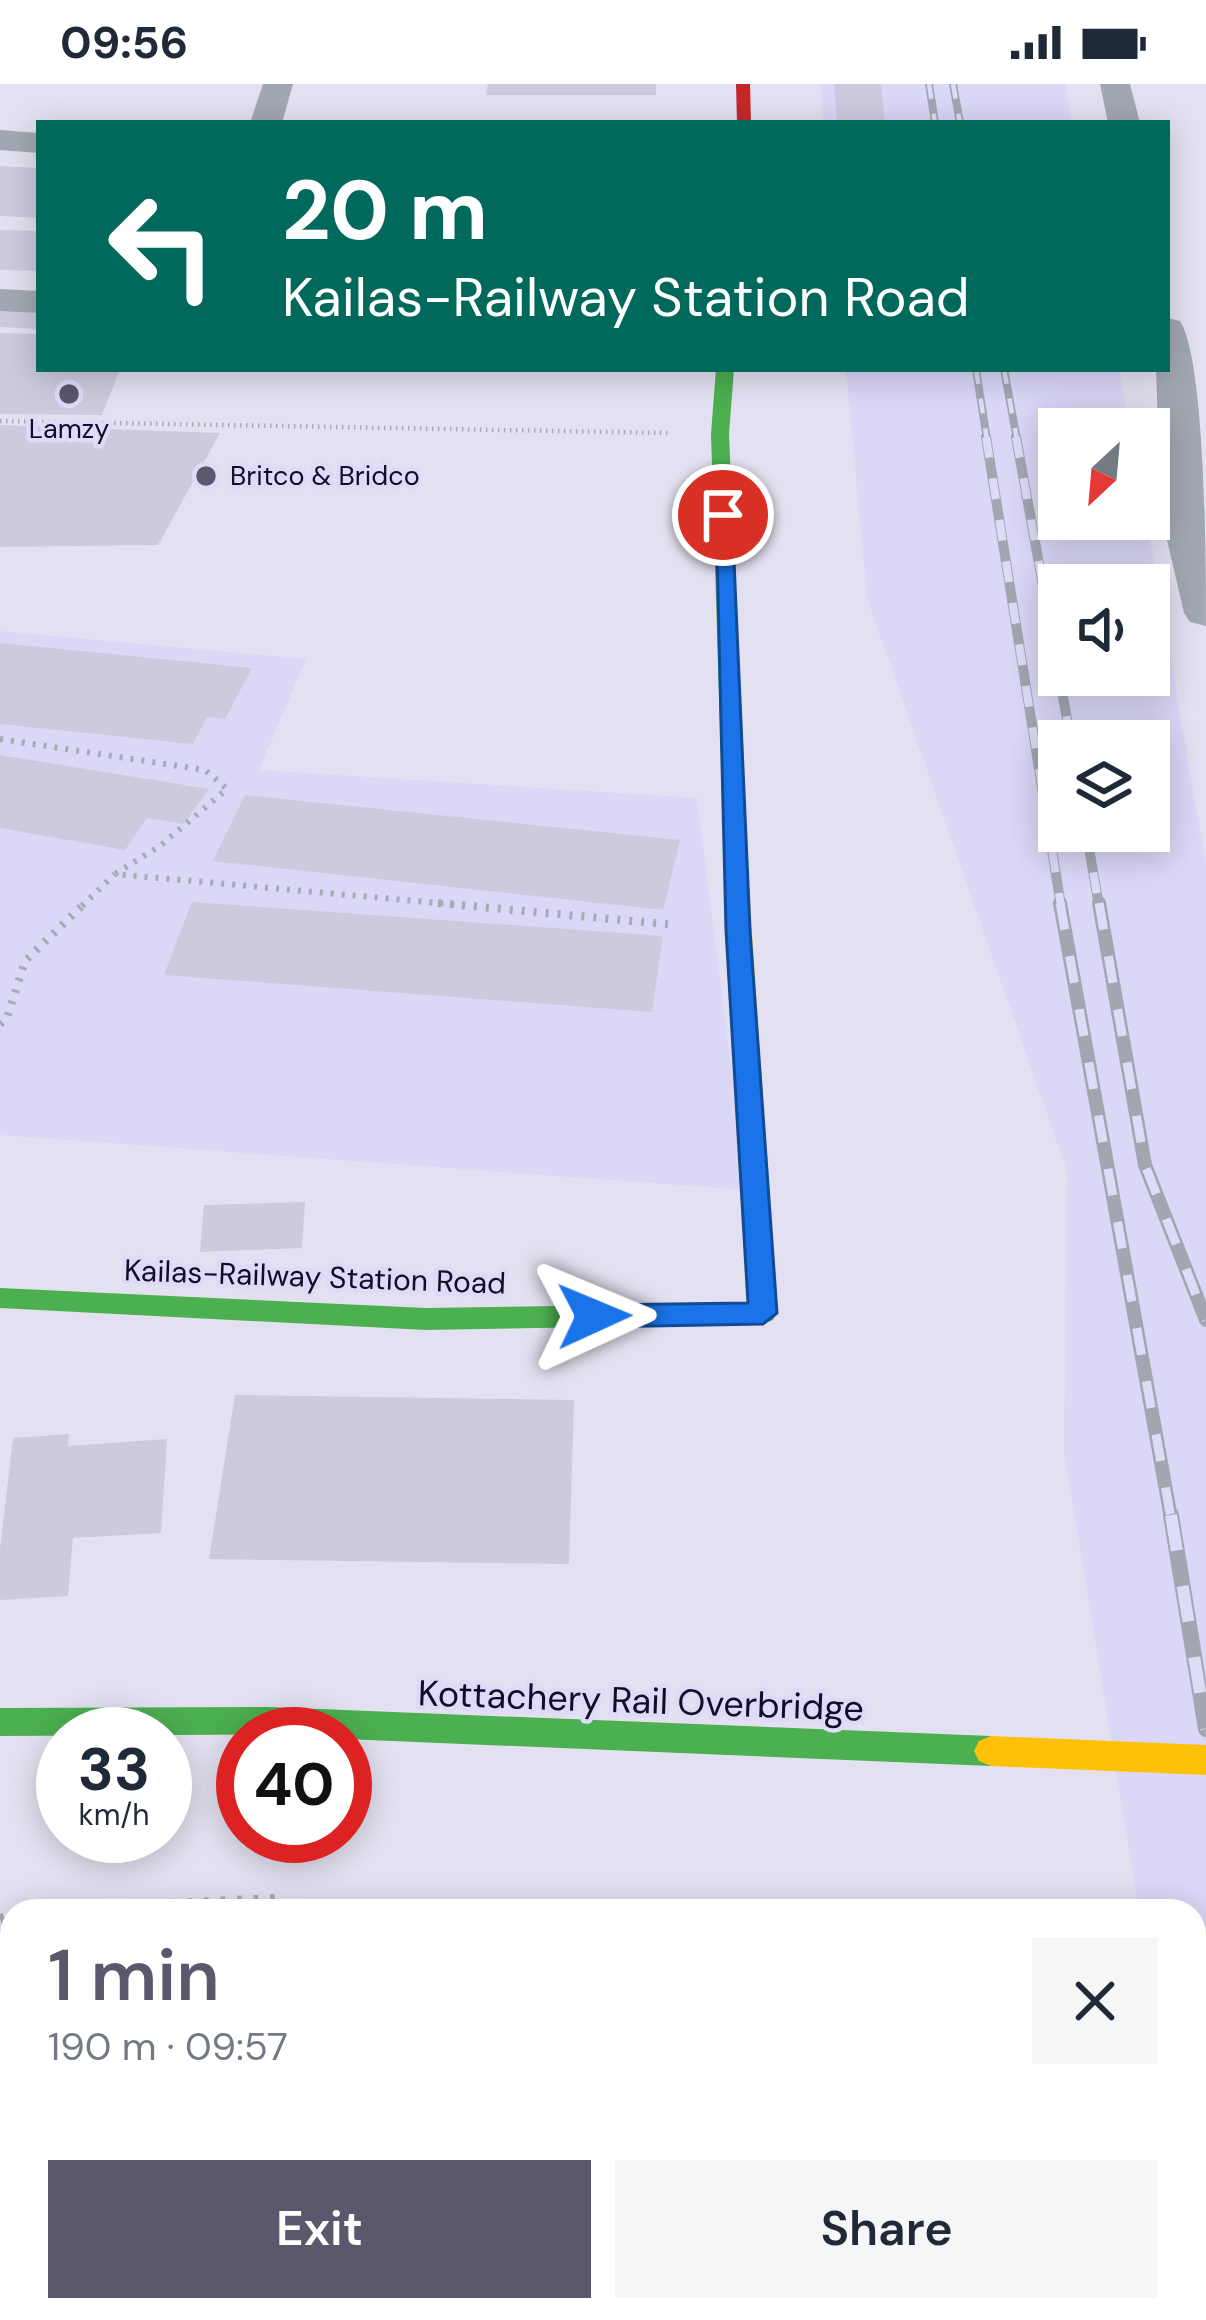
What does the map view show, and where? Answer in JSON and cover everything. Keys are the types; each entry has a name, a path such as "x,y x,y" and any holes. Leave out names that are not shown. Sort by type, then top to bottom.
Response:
{"street":[{"path":"267,120 278,84"},
{"path":"743,84 744,120"},
{"path":"1115,84 1123,120"},
{"path":"0,140 36,143"},
{"path":"0,300 36,302"},
{"path":"1170,343 1191,428 1182,514 1206,613"},
{"name":"Kailas-Railway Station Road","path":"0,1298 426,1319 763,1313 738,930 720,434 725,372"},
{"name":"Kottachery Rail Overbridge","path":"0,1722 270,1720 1206,1760"}],"path":[{"path":"0,421 720,434"},
{"path":"0,739 205,770 227,789 160,846 116,874 25,961 8,1018 0,1024"},
{"path":"116,874 738,930"}],"shaded area":[{"path":"820,84 1065,84 1071,120 823,120"},
{"path":"846,372 1120,372 1126,408 1038,408 1038,540 1151,540 1155,564 1038,564 1038,696 1170,696 1170,654 1206,866 1206,1899 1137,1899 1064,1451 1067,1171 867,598"},
{"path":"0,631 306,659 259,770 697,798 747,1190 0,1135"}],"building":[{"path":"488,84 656,84 656,95 486,95"},
{"path":"834,84 881,84 885,120 837,120"},
{"path":"0,166 36,168 36,218 0,216"},
{"path":"0,230 36,231 36,271 0,270"},
{"path":"0,303 36,305 36,329 0,327"},
{"path":"0,333 36,334 36,372 119,372 102,415 0,414"},
{"path":"0,425 220,433 158,545 0,547"},
{"path":"0,643 252,668 225,719 207,717 193,744 0,724"},
{"path":"0,755 209,789 184,824 147,818 125,850 0,828"},
{"path":"245,795 680,840 663,910 213,861"},
{"path":"192,902 663,936 652,1012 164,975"},
{"path":"305,1202 302,1248 200,1252 204,1205"},
{"path":"235,1395 574,1400 569,1564 209,1559"},
{"path":"69,1434 68,1446 167,1439 161,1533 73,1538 68,1596 0,1600 0,1549 13,1438"}],"railway":[{"path":"929,84 935,120"},
{"path":"953,84 959,120"},
{"path":"976,372 987,440"},
{"path":"1005,372 1017,440"},
{"path":"986,437 1061,906"},
{"path":"1016,437 1039,564"},
{"path":"1063,696 1067,720"},
{"path":"1090,852 1099,906"},
{"path":"1060,903 1171,1518"},
{"path":"1099,903 1145,1165 1206,1320"},
{"path":"1171,1515 1206,1729"}],"traffic: fast":[{"path":"725,372 720,434 734,826"},
{"path":"0,1298 426,1319 763,1313 759,1255"},
{"path":"0,1722 270,1721 991,1751"}],"traffic: slow":[{"path":"734,826 759,1255"},
{"path":"991,1751 1206,1760"}],"traffic: jam":[{"path":"743,84 744,120"}],"place":[{"name":"Lamzy","path":"69,394"},
{"name":"Britco & Bridco","path":"206,476"}],"route":[{"path":"594,1316 763,1313 738,930 723,515"}]}
